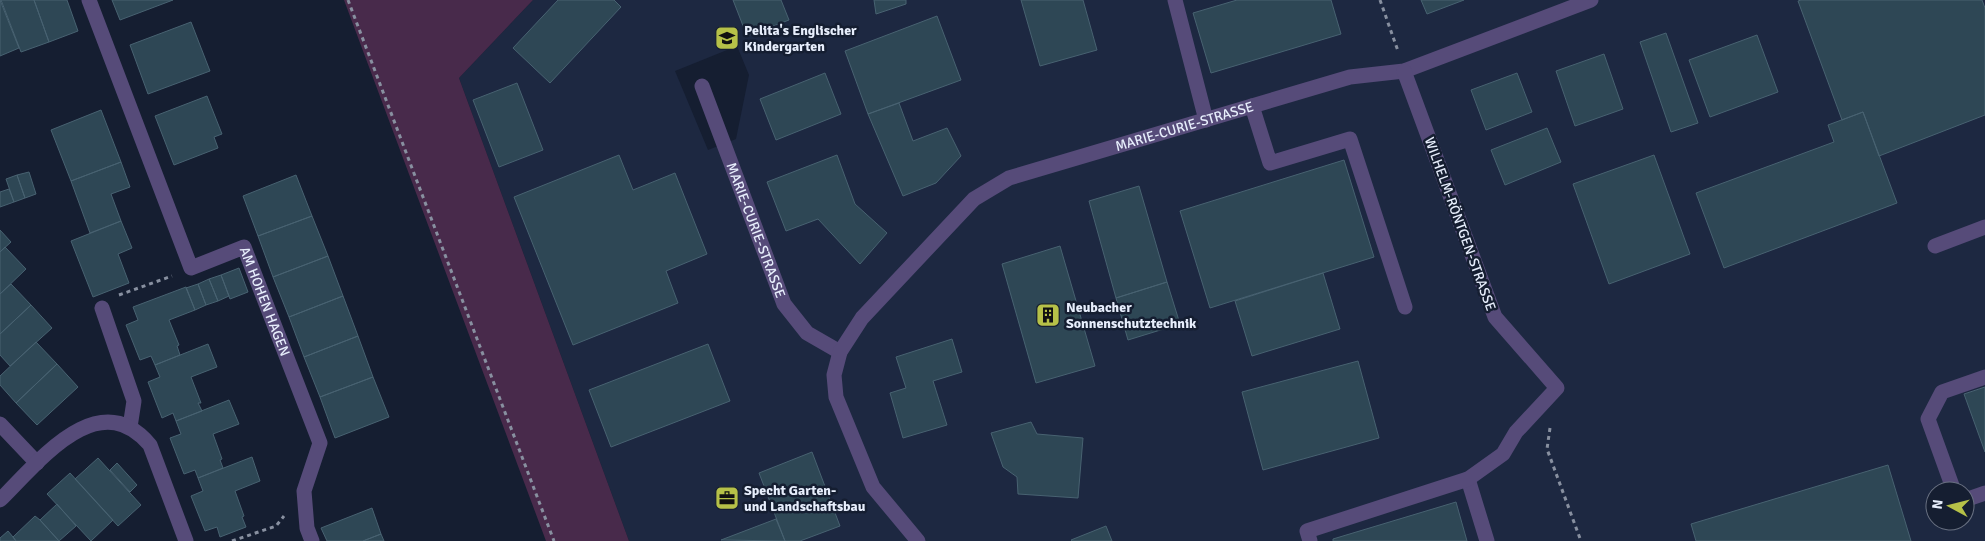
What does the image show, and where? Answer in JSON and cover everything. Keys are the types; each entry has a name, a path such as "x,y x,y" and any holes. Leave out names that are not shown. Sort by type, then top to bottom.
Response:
{"street":[{"path":"89,0 190,268"},
{"path":"1175,0 1206,120"},
{"name":"MARIE-CURIE-STRASSE","path":"918,541 873,487 836,397 834,375 840,352 862,318 974,199 1009,178 1350,77 1404,71 1591,0"},
{"name":"WILHELM-RÖNTGEN-STRASSE","path":"1404,71 1494,317 1557,388 1516,432 1503,454 1468,479"},
{"name":"MARIE-CURIE-STRASSE","path":"702,86 784,304 807,333 840,352"},
{"path":"1252,106 1270,163 1350,140 1405,307"},
{"path":"1935,246 1985,227"},
{"name":"AM HOHEN HAGEN","path":"190,268 244,247 320,443 304,490 307,528 312,541"},
{"path":"102,308 134,402 130,427"},
{"path":"1950,481 1928,419 1942,392 1985,377"},
{"path":"0,500 69,434 88,425 110,422 130,427 141,434 150,445 186,541"},
{"path":"0,424 37,463"},
{"path":"1310,541 1307,531 1468,479 1487,541"}],"path":[{"path":"348,0 554,541"},
{"path":"1380,0 1404,71"},
{"path":"102,308 114,297 190,268"},
{"path":"1551,423 1547,449 1581,541"},
{"path":"232,541 276,526 304,490"}],"shaded area":[{"path":"344,0 533,0 459,78 629,541 546,541"},
{"path":"533,0 1985,0 1985,541 629,541 459,78","holes":["737,46 749,75 736,139 708,150 675,71"]}],"building":[{"path":"0,0 19,48 0,56"},
{"path":"1,0 34,0 49,42 21,52"},
{"path":"34,0 67,0 78,31 49,42"},
{"path":"112,0 173,0 120,20"},
{"path":"558,0 614,0 621,7 550,83 513,48"},
{"path":"733,0 781,0 789,20 747,36"},
{"path":"874,0 906,0 906,4 876,14"},
{"path":"1021,0 1083,0 1097,50 1040,66"},
{"path":"1237,0 1331,0 1341,34 1211,73 1193,13"},
{"path":"1421,0 1464,0 1427,14"},
{"path":"1982,0 1985,8 1985,115 1879,156 1863,112 1842,120 1798,1"},
{"path":"937,16 961,80 868,114 845,51"},
{"path":"191,22 210,71 148,94 130,45"},
{"path":"1666,33 1698,123 1671,132 1640,42"},
{"path":"1757,35 1778,92 1710,117 1689,60"},
{"path":"1604,54 1623,109 1575,126 1556,71"},
{"path":"825,73 841,114 776,140 760,99"},
{"path":"1517,73 1532,112 1486,130 1471,90"},
{"path":"517,83 543,150 499,167 473,100"},
{"path":"207,96 222,134 214,137 218,148 174,165 155,116"},
{"path":"899,103 913,141 947,128 961,156 936,183 903,196 868,114"},
{"path":"101,110 121,162 71,181 51,130"},
{"path":"1863,112 1897,203 1724,268 1696,193 1834,142 1828,125"},
{"path":"1547,128 1561,162 1505,185 1491,150"},
{"path":"619,155 633,190 675,173 707,254 666,271 678,303 573,345 514,197"},
{"path":"837,155 855,204 887,233 860,264 818,219 786,231 767,182"},
{"path":"1654,155 1690,254 1609,284 1573,184"},
{"path":"1344,160 1374,257 1210,308 1180,211"},
{"path":"121,162 130,187 111,194 121,221 90,233 71,181"},
{"path":"29,172 36,194 25,198 17,175"},
{"path":"17,175 25,198 14,202 6,179"},
{"path":"296,175 312,216 258,236 243,196"},
{"path":"1139,186 1167,282 1116,298 1089,201"},
{"path":"9,189 14,202 0,207 0,192"},
{"path":"312,216 328,256 273,277 258,236"},
{"path":"121,221 132,248 118,254 129,283 93,297 71,241"},
{"path":"0,230 11,242 0,252"},
{"name":"Neubacher Sonnenschutztechnik","path":"1060,246 1095,366 1036,383 1002,264"},
{"path":"5,247 26,269 0,294 0,252"},
{"path":"328,256 343,296 289,317 273,277"},
{"path":"239,268 248,292 230,299 221,275"},
{"path":"1323,273 1340,329 1252,356 1235,301"},
{"path":"221,275 229,296 218,301 209,279"},
{"path":"209,279 218,301 206,305 198,284"},
{"path":"1167,282 1180,324 1128,340 1116,298"},
{"path":"11,284 31,305 0,334 0,294"},
{"path":"198,284 206,305 195,310 186,288"},
{"path":"186,287 195,310 169,320 179,345 177,346 180,355 155,365 151,356 140,360 126,325 138,320 133,307"},
{"path":"343,296 358,336 304,357 289,317"},
{"path":"31,305 52,328 10,366 0,355 0,334"},
{"path":"358,336 373,377 320,397 304,357"},
{"path":"952,339 962,372 933,381 947,425 903,438 890,393 906,388 896,357"},
{"path":"36,342 57,364 16,403 0,385 0,376"},
{"path":"208,344 217,367 191,377 201,403 198,403 202,411 176,421 173,413 162,418 148,382 160,377 155,365"},
{"path":"708,344 730,401 611,447 589,390"},
{"path":"1358,361 1379,438 1263,470 1242,392"},
{"path":"57,364 78,387 37,425 16,403"},
{"path":"373,377 389,417 335,438 320,397"},
{"path":"1985,387 1985,452 1964,394"},
{"path":"229,400 239,424 213,434 222,459 220,460 223,468 198,478 195,470 184,474 170,438 181,434 176,421"},
{"path":"1031,422 1037,434 1083,438 1078,498 1018,494 1017,477 1003,467 991,433"},
{"path":"812,452 840,526 800,541 785,541 759,473"},
{"path":"252,457 260,481 235,491 246,527 220,537 217,527 205,531 191,496 203,491 198,478"},
{"path":"98,458 141,505 118,526 75,479"},
{"path":"117,463 137,485 130,492 110,470"},
{"path":"1888,465 1911,541 1696,541 1691,524"},
{"path":"70,473 113,520 91,541 47,494"},
{"path":"1456,502 1467,541 1333,541 1333,539"},
{"path":"57,504 76,526 59,541 40,520"},
{"path":"372,508 381,534 363,541 327,541 321,528"},
{"path":"35,516 59,541 16,541 13,537"},
{"path":"776,519 785,541 721,540"},
{"path":"1106,526 1112,541 1071,540"},
{"path":"8,531 16,541 0,541 0,538"},
{"path":"381,534 384,541 363,541"}],"place":[{"name":"Pelita's Englischer Kindergarten","path":"727,38"},
{"name":"Neubacher Sonnenschutztechnik","path":"1048,315"},
{"name":"Specht Garten- und Landschaftsbau","path":"727,498"}]}
